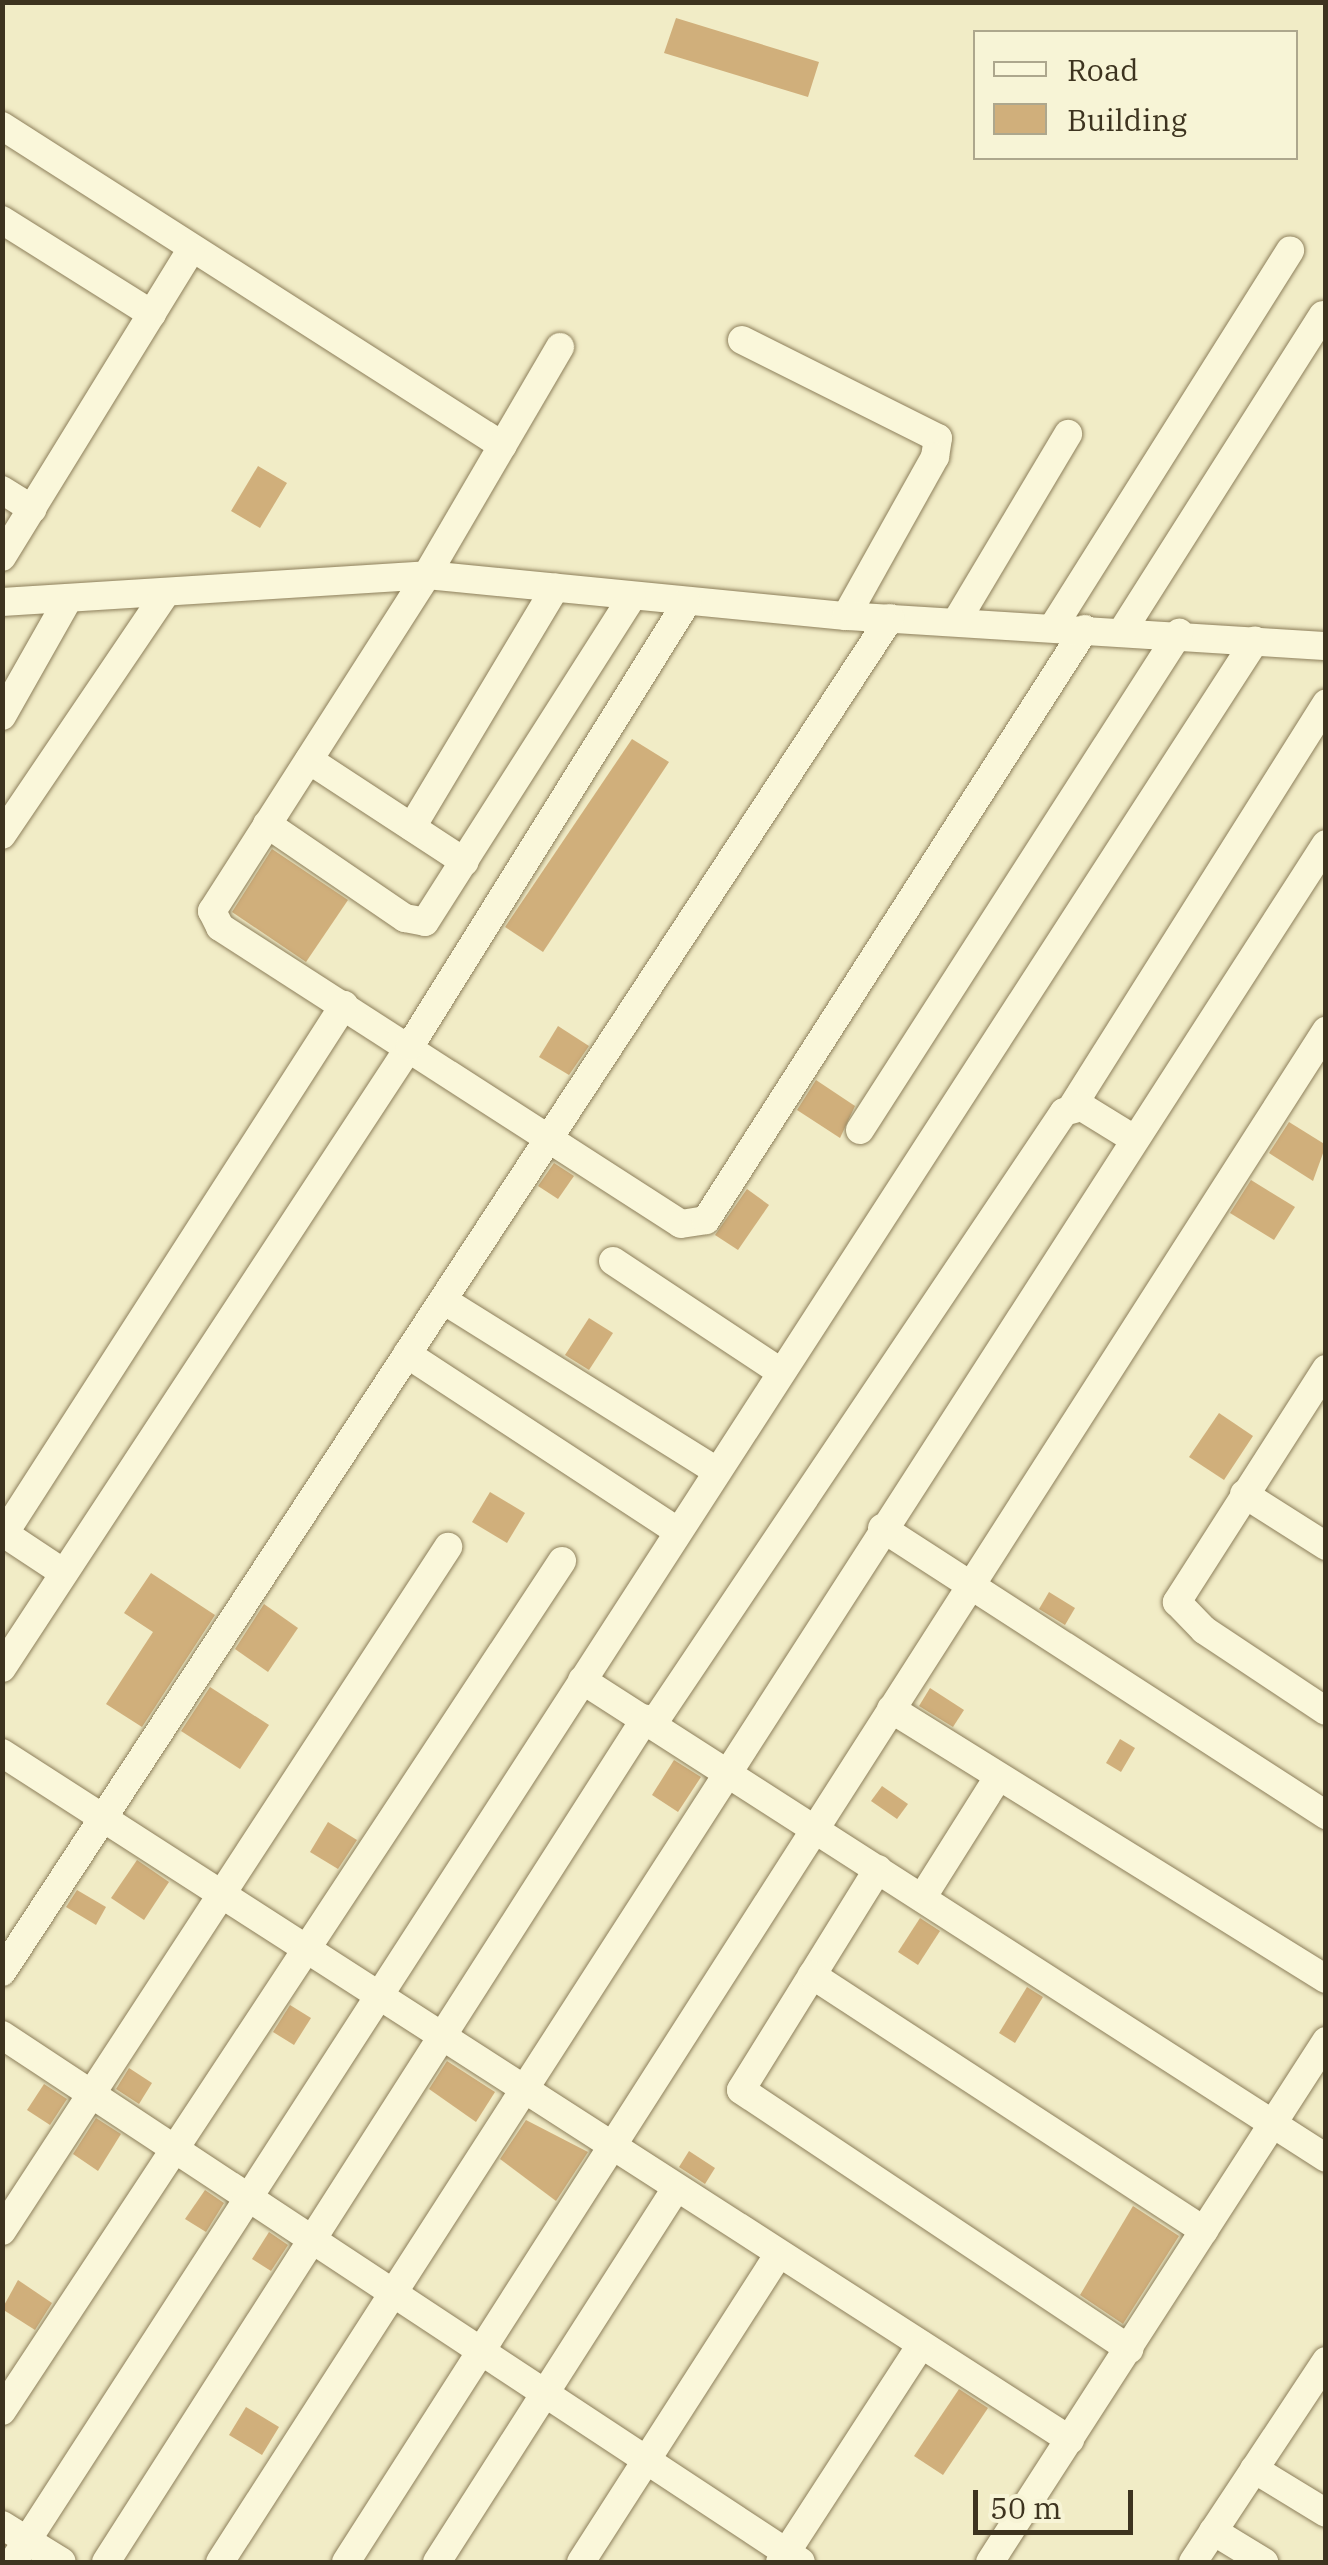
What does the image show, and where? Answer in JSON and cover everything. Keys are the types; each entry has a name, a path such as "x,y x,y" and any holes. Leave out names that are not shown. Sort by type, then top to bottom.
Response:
{"street":[{"path":"2,126 190,251 503,446"},
{"path":"2,220 152,314"},
{"path":"1053,627 1290,250"},
{"path":"2,557 190,251"},
{"path":"1124,630 1323,315"},
{"path":"742,340 938,438 935,457 846,616"},
{"path":"560,347 427,574 218,900 214,921 681,1224 706,1220 1085,629"},
{"path":"956,622 1068,434"},
{"path":"2,490 32,510"},
{"path":"2,602 66,603 427,574 846,616 1124,630 1326,646"},
{"path":"412,827 554,588"},
{"path":"2,835 164,596"},
{"path":"267,824 417,922 432,915 632,597"},
{"path":"2,1668 410,1046 687,602"},
{"path":"2,716 66,603"},
{"path":"2,1972 890,618"},
{"path":"860,1130 1179,634"},
{"path":"20,2552 1256,641"},
{"path":"106,2562 441,2038 649,1722 1072,1106 1326,703"},
{"path":"309,760 465,862"},
{"path":"220,2562 526,2092 882,1528 1326,844"},
{"path":"64,1574 4,1533 344,1005"},
{"path":"346,2562 1326,1031"},
{"path":"1072,1106 1134,1139"},
{"path":"613,1261 781,1372"},
{"path":"443,1300 717,1472"},
{"path":"407,1354 678,1531"},
{"path":"1325,1371 1244,1494 1178,1608 1326,1710"},
{"path":"1244,1494 1326,1546"},
{"path":"882,1528 974,1583 1326,1815"},
{"path":"2,2231 448,1546"},
{"path":"2,2411 301,1948 562,1562"},
{"path":"582,1680 1326,2158"},
{"path":"891,1709 997,1779 1326,1979"},
{"path":"2,1753 377,1998 1070,2440"},
{"path":"922,1898 997,1779"},
{"path":"878,1869 744,2082 744,2095 1129,2348"},
{"path":"812,1975 1204,2231"},
{"path":"2,2035 546,2393 789,2559 921,2345"},
{"path":"990,2562 1326,2041"},
{"path":"438,2562 676,2188"},
{"path":"581,2562 778,2254"},
{"path":"1192,2562 1326,2362"},
{"path":"1254,2469 1321,2502"},
{"path":"2,2525 20,2552 62,2562"},
{"path":"1213,2531 1264,2562"}],"building":[{"path":"676,18 819,62 808,97 664,53"},
{"path":"258,466 287,483 260,528 231,511"},
{"path":"632,739 669,762 543,952 505,927"},
{"path":"272,849 348,900 306,962 232,912"},
{"path":"558,1026 589,1046 569,1075 539,1057"},
{"path":"816,1080 855,1106 840,1138 797,1110"},
{"path":"1289,1122 1326,1145 1313,1181 1269,1153"},
{"path":"554,1163 574,1176 558,1199 538,1186"},
{"path":"1251,1180 1295,1207 1274,1240 1230,1213"},
{"path":"747,1189 769,1205 738,1250 715,1235"},
{"path":"589,1318 613,1333 589,1370 565,1355"},
{"path":"1219,1413 1253,1436 1224,1480 1189,1457"},
{"path":"490,1492 525,1513 507,1543 472,1522"},
{"path":"151,1573 215,1615 142,1727 106,1704 153,1632 124,1613"},
{"path":"1049,1592 1075,1608 1065,1625 1039,1609"},
{"path":"264,1604 298,1628 268,1672 235,1649"},
{"path":"210,1687 269,1725 240,1769 181,1731"},
{"path":"930,1688 964,1710 953,1727 919,1706"},
{"path":"1120,1739 1135,1748 1121,1772 1106,1763"},
{"path":"674,1760 701,1777 678,1812 652,1795"},
{"path":"882,1786 908,1804 897,1819 871,1801"},
{"path":"328,1822 357,1840 338,1869 310,1852"},
{"path":"137,1860 169,1882 144,1920 111,1898"},
{"path":"77,1890 106,1907 96,1925 66,1907"},
{"path":"920,1918 940,1931 918,1965 898,1952"},
{"path":"1027,1987 1043,1997 1015,2043 999,2033"},
{"path":"290,2005 311,2018 294,2045 273,2032"},
{"path":"447,2061 495,2092 476,2122 429,2089"},
{"path":"129,2068 152,2083 139,2104 116,2089"},
{"path":"44,2084 67,2099 50,2125 27,2110"},
{"path":"96,2118 121,2134 98,2171 73,2154"},
{"path":"526,2120 588,2152 556,2201 500,2159"},
{"path":"689,2151 715,2168 705,2184 679,2167"},
{"path":"205,2190 224,2203 206,2232 185,2219"},
{"path":"1133,2206 1179,2236 1123,2324 1080,2295"},
{"path":"269,2232 288,2245 271,2271 252,2259"},
{"path":"18,2280 52,2303 35,2330 2,2309"},
{"path":"959,2389 988,2408 943,2475 914,2456"},
{"path":"246,2407 279,2427 262,2455 229,2435"}]}
